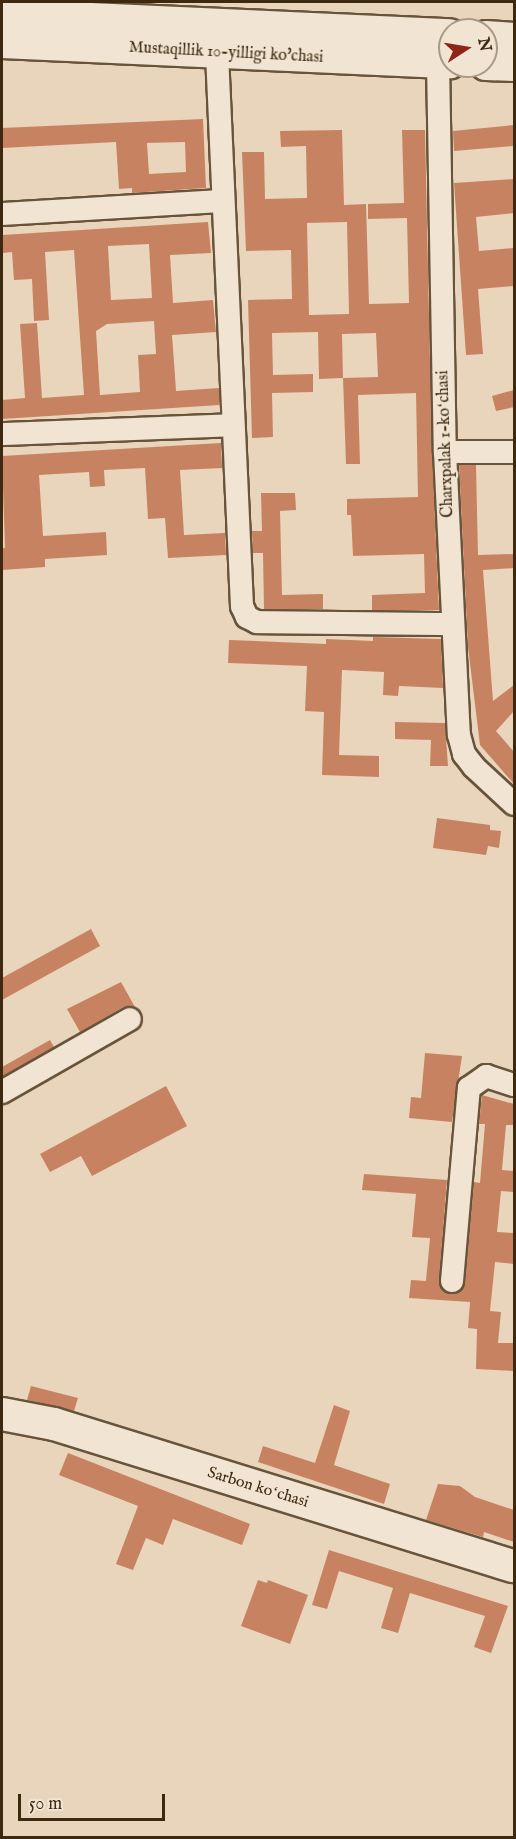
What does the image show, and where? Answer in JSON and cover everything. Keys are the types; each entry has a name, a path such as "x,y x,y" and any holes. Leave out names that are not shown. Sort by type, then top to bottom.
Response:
{"main road":[{"name":"Mustaqillik 10-yilligi ko'chasi","path":"2,15 438,52"},
{"path":"498,38 514,39"},
{"name":"Mustaqillik 10-yilligi ko'chasi","path":"2,42 217,54 438,53"},
{"path":"498,64 514,65"},
{"name":"Sarbon koʻchasi","path":"2,1414 54,1424 514,1566"}],"street":[{"path":"217,54 242,606 247,617 257,622 452,624"},
{"name":"Charxpalak 1-koʻchasi","path":"446,78 445,452 452,624 464,754 514,804"},
{"path":"2,214 224,201"},
{"path":"2,434 233,424"},
{"path":"445,452 514,452"},
{"path":"2,1092 130,1019"},
{"path":"452,1281 469,1089 486,1076 514,1085"}],"building":[{"path":"203,119 206,188 132,193 132,188 119,189 116,142 2,148 2,128","holes":["185,142 186,172 149,174 147,143"]},
{"path":"514,125 514,146 454,151 453,131"},
{"path":"342,130 344,205 366,204 369,304 409,303 407,218 368,219 368,204 404,203 402,130 425,130 432,452 439,610 372,610 372,595 425,593 424,554 353,556 351,515 347,515 347,499 418,497 416,393 358,395 360,464 346,464 343,378 319,379 318,332 272,333 273,375 313,374 313,392 272,393 273,437 252,438 248,300 292,299 291,250 246,251 242,152 264,152 265,199 307,198 306,146 281,147 280,131","holes":["347,222 349,314 309,315 307,223","376,333 378,377 343,378 342,334"]},
{"path":"514,179 514,213 476,217 479,251 514,248 514,286 478,289 483,354 466,355 454,183"},
{"path":"208,222 211,253 170,255 173,303 213,300 216,332 172,335 176,391 219,388 219,405 2,419 2,400 25,398 20,324 37,323 42,398 84,395 74,250 45,252 49,320 34,321 32,279 14,280 12,252 2,253 2,235","holes":["149,244 152,298 111,300 108,246","154,321 156,354 138,355 140,392 100,395 96,331 107,324"]},
{"path":"514,390 514,407 496,411 492,396"},
{"path":"221,443 222,468 180,470 184,535 225,533 226,555 168,558 165,518 148,519 145,468 104,470 105,486 90,487 89,472 39,475 43,536 106,532 107,555 45,559 45,567 2,570 2,548 5,548 2,456"},
{"path":"459,465 476,465 478,555 514,554 514,568 483,570 493,701 514,685 514,711 496,731 514,752 514,784 480,745 468,647"},
{"path":"261,493 295,493 296,510 280,511 282,595 323,594 323,609 264,609 263,553 253,553 252,531 262,531"},
{"path":"373,637 441,639 443,688 399,686 398,696 383,695 384,672 342,670 339,755 379,756 379,777 322,775 324,712 305,711 307,666 228,663 229,640 326,644 326,639 373,641"},
{"path":"395,722 445,723 448,766 430,766 431,740 395,739"},
{"path":"437,818 490,825 490,830 501,831 499,848 488,846 486,855 433,848"},
{"path":"91,929 100,946 2,1000 2,978"},
{"path":"121,982 135,1007 123,1007 80,1032 67,1009"},
{"path":"50,1040 54,1047 2,1077 2,1067"},
{"path":"425,1053 462,1056 452,1122 409,1118 411,1097 421,1098"},
{"path":"166,1086 187,1126 92,1176 81,1156 50,1172 40,1154"},
{"path":"482,1095 514,1104 514,1125 506,1125 502,1170 514,1171 514,1192 501,1191 497,1232 514,1233 514,1264 495,1262 490,1311 501,1312 498,1343 514,1343 514,1371 476,1369 477,1329 468,1328 470,1302 409,1298 411,1280 426,1281 430,1238 412,1237 416,1194 362,1190 364,1174 447,1180 439,1280 445,1292 458,1293 465,1282 474,1182 480,1183 485,1124 479,1124"},
{"path":"31,1386 78,1398 74,1411 27,1400"},
{"path":"334,1405 350,1411 334,1465 390,1484 384,1504 258,1462 263,1446 315,1463"},
{"path":"68,1453 250,1524 242,1545 173,1519 163,1545 146,1538 133,1570 116,1564 138,1506 59,1475"},
{"path":"438,1484 460,1486 475,1497 514,1510 514,1542 484,1532 483,1537 426,1520"},
{"path":"329,1550 508,1606 491,1653 474,1647 485,1616 410,1593 398,1633 381,1628 393,1588 339,1571 327,1609 312,1605"},
{"path":"258,1580 267,1583 268,1580 308,1595 290,1644 241,1626"}]}
